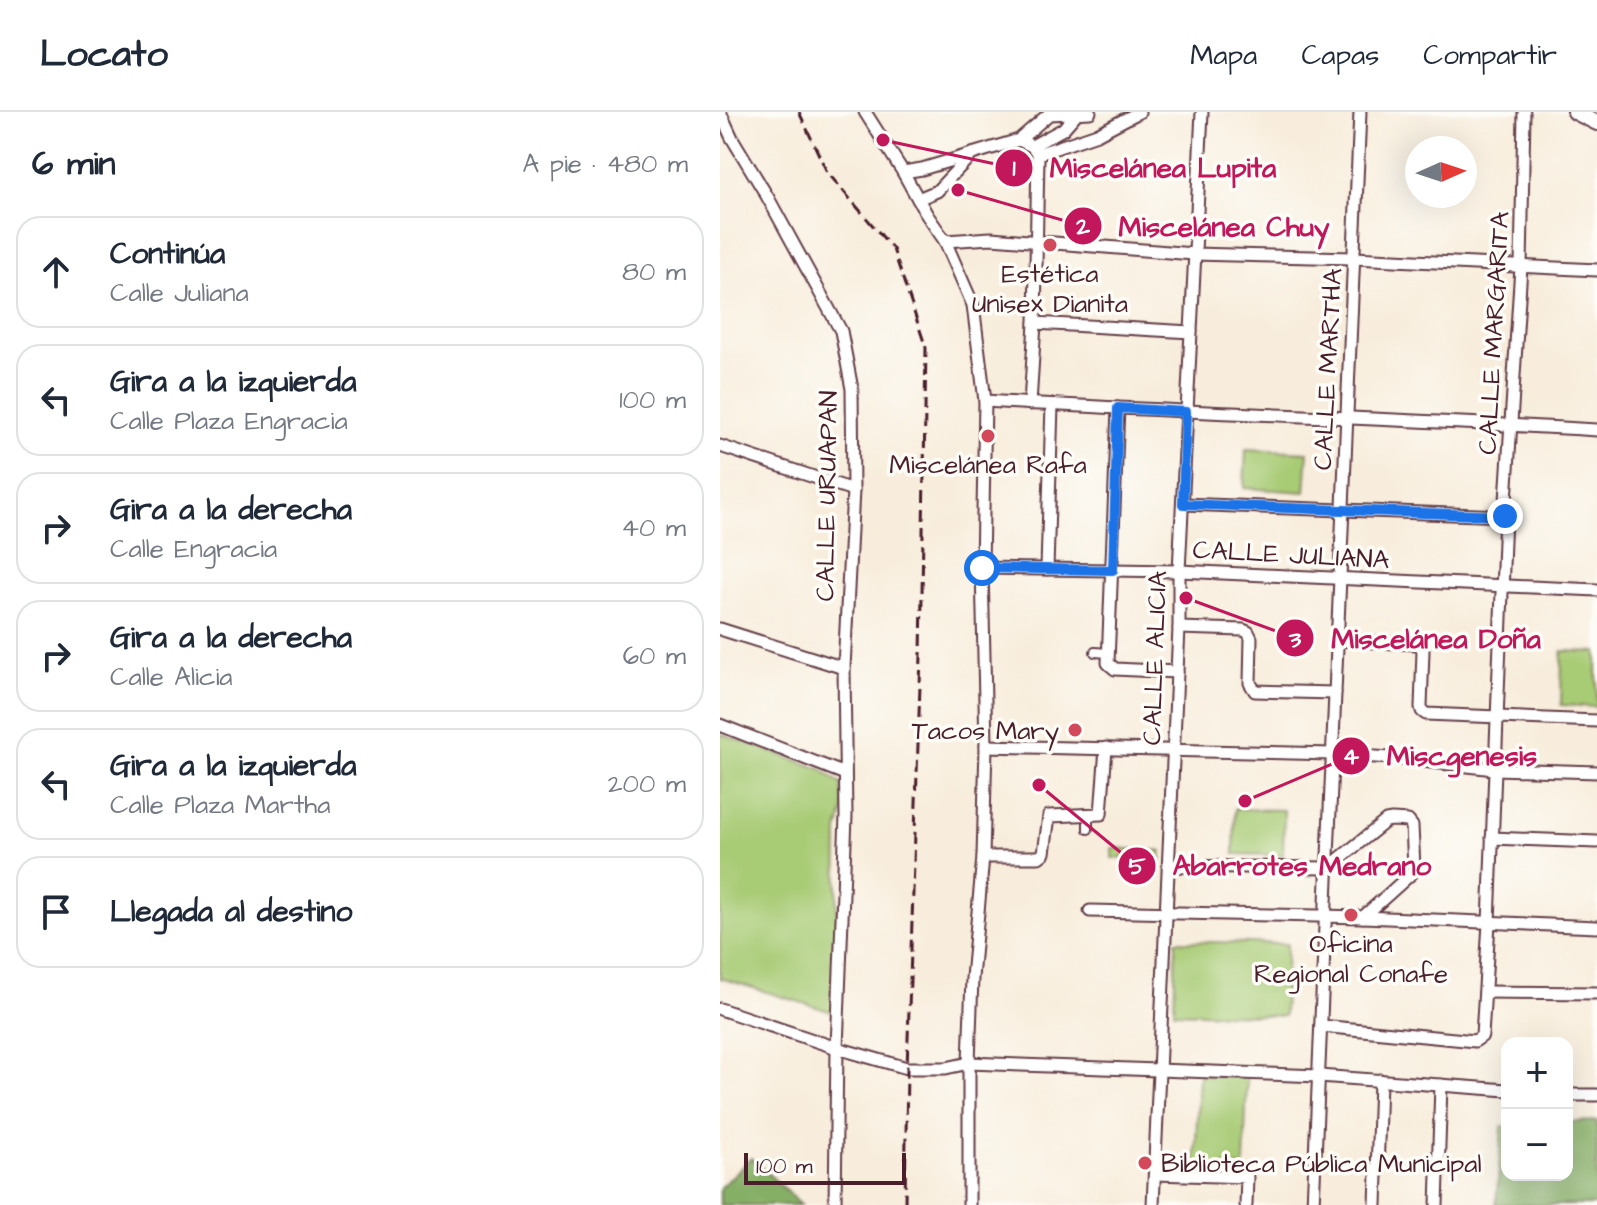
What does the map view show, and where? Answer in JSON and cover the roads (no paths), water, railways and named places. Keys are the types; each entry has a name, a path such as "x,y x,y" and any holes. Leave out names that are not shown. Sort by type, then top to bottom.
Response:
{"street":[{"name":"CALLE URUAPAN","path":"720,112 841,331 852,389 853,490 844,668 846,816 837,1048 835,1205"},
{"path":"865,112 945,241 973,305 985,401 982,568 986,746 983,857 972,978 969,1205"},
{"path":"903,172 1019,140 1048,113 1089,112 1097,134"},
{"path":"1019,140 1035,150 1097,134 1139,112"},
{"name":"CALLE ALICIA","path":"1153,1205 1186,412 1202,112"},
{"name":"CALLE MARTHA","path":"1313,1205 1360,112"},
{"name":"CALLE MARGARITA","path":"1321,1026 1475,1041 1482,1036 1505,516 1521,267 1524,112"},
{"path":"1575,112 1597,123"},
{"path":"1035,150 1063,129 1077,113"},
{"path":"1030,404 1035,323 1035,150"},
{"path":"918,199 937,191 973,153"},
{"path":"945,241 991,238 1194,254 1597,270"},
{"path":"1035,323 1191,332"},
{"path":"985,401 1597,430"},
{"path":"1047,569 1052,405"},
{"path":"1118,408 1109,666 1115,669 1177,672"},
{"path":"720,446 853,490"},
{"path":"1183,504 1505,516"},
{"name":"CALLE JULIANA","path":"982,568 1179,571 1597,590"},
{"path":"1179,628 1248,632 1251,638 1250,683 1255,691 1335,693"},
{"path":"720,629 844,668"},
{"path":"1337,640 1421,646 1422,711 1426,714 1597,721"},
{"path":"1095,652 1108,653"},
{"path":"720,725 845,774"},
{"path":"986,746 1333,754 1495,769 1597,772"},
{"path":"983,857 1039,857 1044,853 1049,816 1101,814 1106,748"},
{"path":"1088,815 1088,829"},
{"path":"1168,866 1328,868 1386,821 1408,821 1412,826 1412,873 1363,917"},
{"path":"1492,838 1597,842"},
{"path":"1090,911 1363,917 1597,927"},
{"path":"1485,992 1597,993"},
{"path":"720,1009 907,1068 946,1068 969,1063 1319,1076 1501,1089"},
{"path":"1376,1205 1380,1080"},
{"path":"1437,1205 1441,1085"},
{"path":"1573,1095 1597,1095"},
{"path":"1155,1174 1247,1177 1246,1205"}],"railway":[{"path":"799,112 827,172 893,249 926,348 921,656 905,1205"}],"place":[{"name":"Miscelánea Lupita","path":"883,140"},
{"name":"Miscelánea Chuy","path":"958,190"},
{"name":"Estética Unisex Dianita","path":"1050,245"},
{"name":"Miscelánea Rafa","path":"988,436"},
{"name":"Miscelánea Doña","path":"1186,598"},
{"name":"Tacos Mary","path":"1075,730"},
{"name":"Abarrotes Medrano","path":"1039,785"},
{"name":"Miscgenesis","path":"1245,801"},
{"name":"Oficina Regional Conafe","path":"1351,915"},
{"name":"Biblioteca Pública Municipal","path":"1145,1163"}]}
